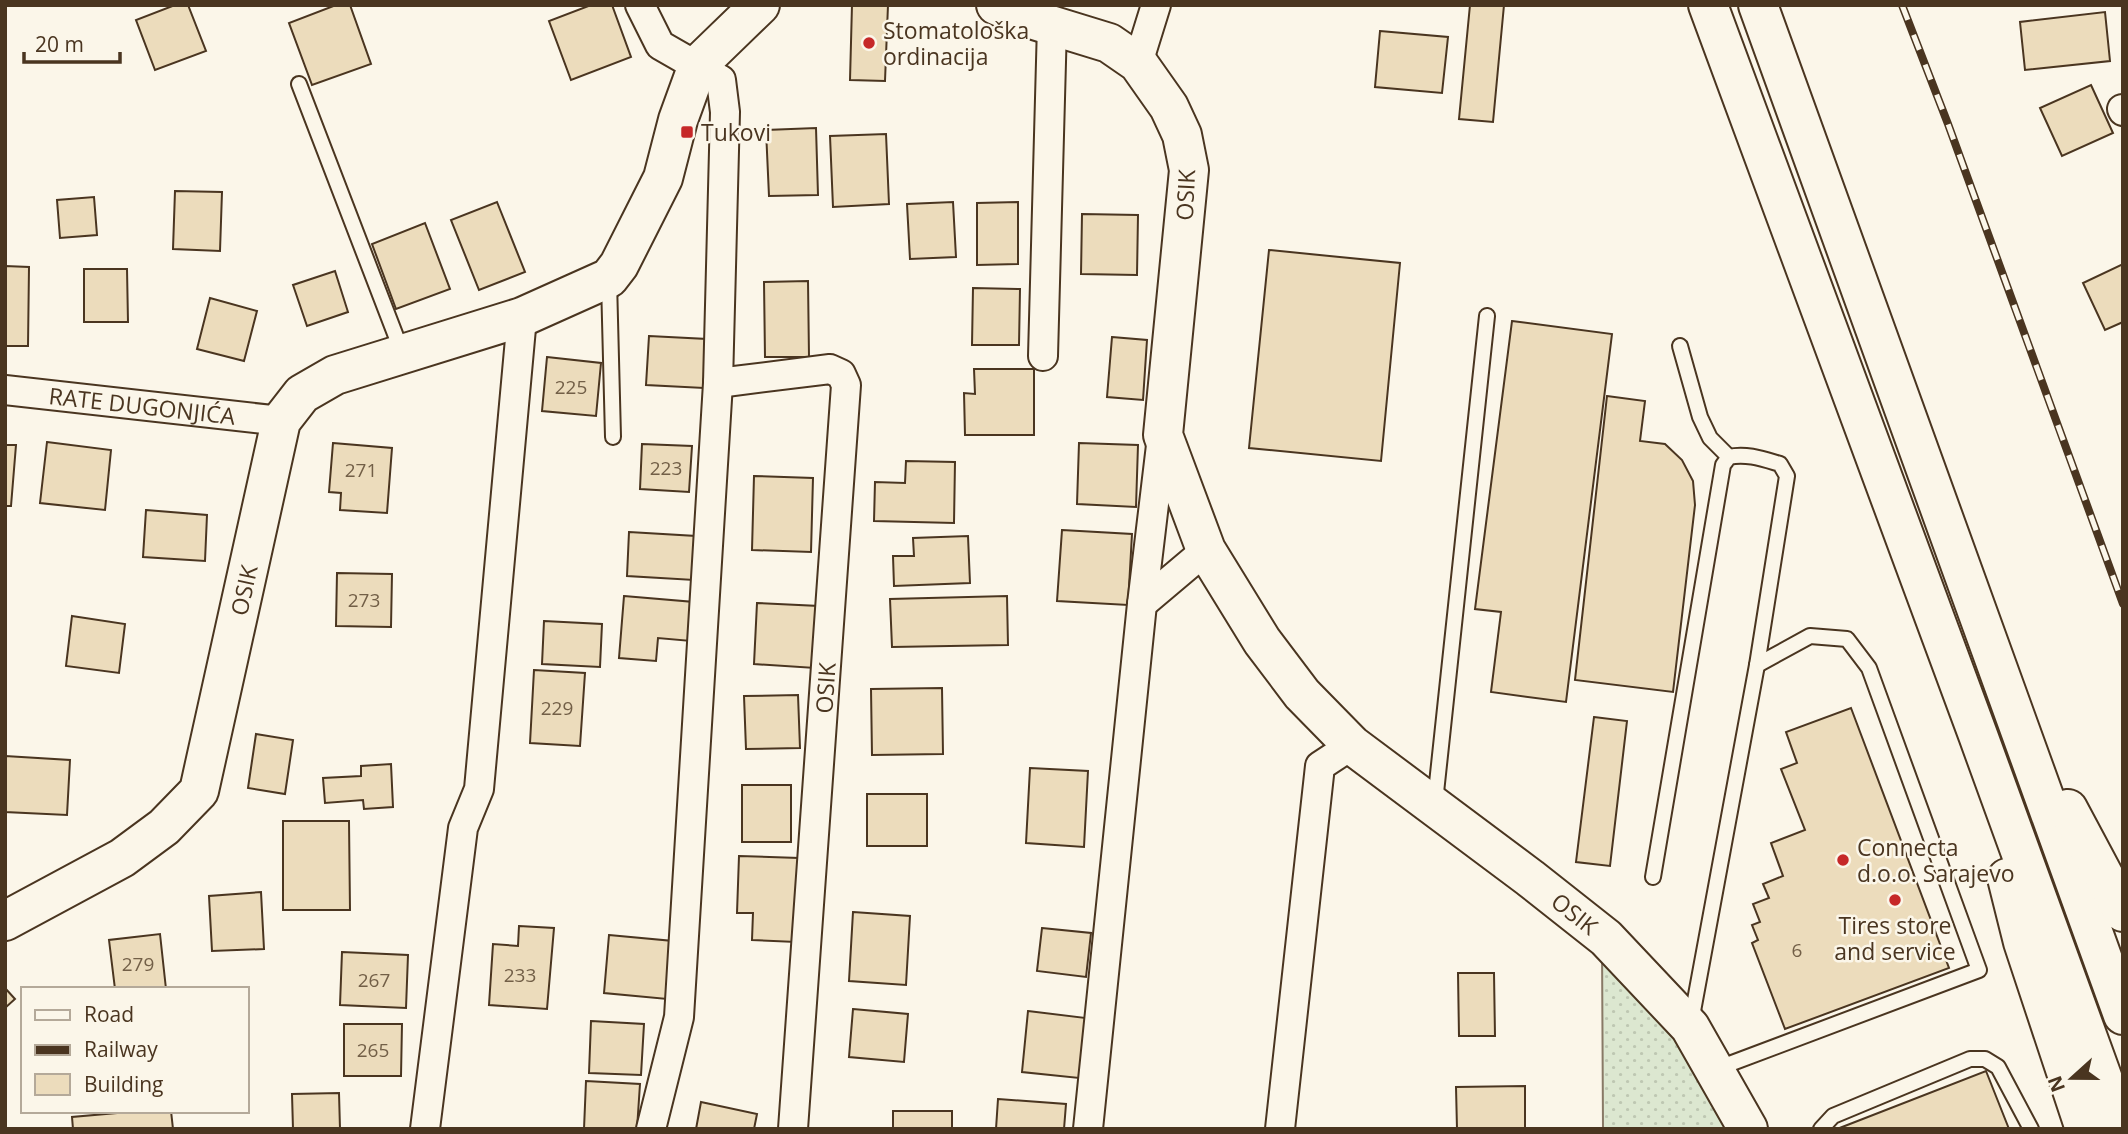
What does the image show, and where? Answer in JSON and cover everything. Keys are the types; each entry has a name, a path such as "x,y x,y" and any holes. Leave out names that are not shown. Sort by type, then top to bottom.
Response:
{"main road":[{"path":"609,278 619,265 663,178 678,120 698,65 760,5"},
{"path":"1708,5 2121,1129"},
{"path":"1758,5 2123,1015"},
{"name":"OSIK","path":"1023,13 1109,43 1138,63 1169,107 1182,135 1189,170 1163,435 1206,550 1262,641 1302,694 1352,745 1606,938 1690,1027 1748,1129"},
{"name":"OSIK","path":"5,921 122,858 164,827 199,791 281,421 302,394 335,375 522,317 609,278"},
{"path":"2016,719 2078,826 2123,912"},
{"path":"1978,735 2023,942 2085,1129"}],"street":[{"path":"640,5 660,45 721,80 725,112 718,383 679,1017 651,1129"},
{"path":"1138,63 1156,5"},
{"name":"OSIK","path":"1023,13 1043,356"},
{"path":"425,1129 463,828 479,789 522,317"},
{"name":"OSIK","path":"718,383 830,369 841,374 846,385 793,1129"},
{"name":"RATE DUGONJIĆA","path":"5,390 281,421"},
{"name":"OSIK","path":"1088,1129 1142,604 1163,435"},
{"path":"1142,604 1206,550"},
{"path":"1280,1129 1320,766 1352,745"}],"lane":[{"path":"299,84 402,354"},
{"path":"609,278 613,437"},
{"path":"1435,807 1487,316"},
{"path":"1680,346 1700,417 1710,438 1729,457"},
{"path":"1653,877 1723,465 1729,457 1759,458 1780,464 1787,476 1757,665 1690,1027"},
{"path":"1715,1070 1979,970 1870,668 1847,639 1810,636 1757,665"},
{"path":"1821,1129 1833,1116 1970,1059 1985,1059 1998,1067 2031,1129"}],"green space":[{"path":"1602,943 1753,1129 1603,1129"}],"building":[{"path":"175,5 188,5 206,51 155,70 136,20"},
{"path":"336,5 350,5 371,64 312,85 289,23"},
{"path":"591,5 612,5 631,57 571,80 549,21"},
{"name":"Stomatološka ordinacija","path":"852,5 888,5 885,81 850,80"},
{"path":"1470,5 1504,5 1493,122 1459,119"},
{"path":"2105,12 2110,61 2025,70 2020,22"},
{"path":"1380,31 1448,37 1442,93 1375,87"},
{"path":"2091,85 2113,133 2062,156 2040,108"},
{"path":"816,128 818,195 769,196 766,130"},
{"path":"886,134 889,204 833,207 830,136"},
{"path":"175,191 222,192 220,251 173,249"},
{"path":"94,197 97,235 60,238 57,200"},
{"path":"497,202 525,272 479,290 451,220"},
{"path":"953,202 956,257 910,259 907,204"},
{"path":"1018,202 1018,264 977,265 977,203"},
{"path":"1082,214 1138,215 1137,275 1081,274"},
{"path":"425,223 450,289 396,309 372,244"},
{"path":"1269,250 1400,263 1381,461 1249,448"},
{"path":"2123,264 2123,322 2105,330 2083,283"},
{"path":"5,266 29,267 28,346 5,346"},
{"path":"84,269 127,269 128,322 84,322"},
{"path":"335,271 348,312 307,326 293,285"},
{"path":"808,281 809,357 765,357 764,282"},
{"path":"973,288 1020,289 1019,345 972,345"},
{"path":"210,298 257,311 244,361 197,349"},
{"path":"1512,321 1612,334 1566,702 1491,692 1501,612 1475,609"},
{"path":"649,336 707,339 704,388 646,385"},
{"path":"1112,337 1147,340 1143,400 1107,397"},
{"path":"547,357 601,363 596,416 542,411"},
{"path":"974,369 1034,369 1034,435 965,435 964,393 975,394"},
{"path":"1607,396 1645,401 1640,441 1665,444 1682,460 1693,481 1695,505 1673,692 1575,680"},
{"path":"47,442 111,450 105,510 40,503"},
{"path":"333,443 392,448 387,513 340,510 341,493 329,492"},
{"path":"1079,443 1138,445 1136,507 1077,504"},
{"path":"642,444 692,446 689,492 640,489"},
{"path":"5,445 16,445 11,506 5,506"},
{"path":"906,461 955,462 954,523 874,521 875,482 905,483"},
{"path":"754,476 813,478 811,552 752,550"},
{"path":"146,510 207,515 205,561 143,557"},
{"path":"1062,530 1132,534 1128,605 1057,601"},
{"path":"629,532 696,536 694,580 627,576"},
{"path":"968,536 970,583 894,586 893,556 914,556 913,538"},
{"path":"337,573 392,574 391,627 336,626"},
{"path":"624,596 694,602 691,641 658,638 656,661 619,658"},
{"path":"1007,596 1008,645 892,647 890,599"},
{"path":"757,603 819,606 815,668 754,664"},
{"path":"72,616 125,624 119,673 66,666"},
{"path":"544,621 602,624 600,667 542,664"},
{"path":"534,670 585,673 580,746 530,743"},
{"path":"942,688 943,754 872,755 871,689"},
{"path":"798,695 800,748 746,749 744,696"},
{"name":"Connecta d.o.o. Sarajevo","path":"1851,708 1949,968 1785,1029 1752,943 1758,940 1752,925 1760,922 1753,904 1769,898 1763,884 1783,876 1771,843 1805,830 1781,769 1797,763 1786,732"},
{"path":"1594,717 1627,721 1610,866 1576,862"},
{"path":"256,734 293,740 285,794 248,788"},
{"path":"5,756 70,760 67,815 5,812"},
{"path":"391,764 393,807 364,809 363,800 325,803 323,778 361,776 361,766"},
{"path":"1030,768 1088,771 1084,847 1026,843"},
{"path":"742,785 791,785 791,842 742,842"},
{"path":"867,794 927,794 927,846 867,846"},
{"path":"283,821 349,821 350,910 283,910"},
{"path":"739,856 799,858 796,942 752,940 753,913 737,913"},
{"path":"261,892 264,949 212,951 209,896"},
{"path":"853,912 910,916 906,985 849,981"},
{"path":"519,926 554,928 547,1009 489,1005 493,944 518,946"},
{"path":"1042,928 1091,933 1086,977 1037,971"},
{"path":"160,934 166,987 115,987 109,940"},
{"path":"609,935 673,941 667,999 604,993"},
{"path":"342,952 408,955 406,1008 340,1005"},
{"path":"1458,973 1494,973 1495,1036 1459,1036"},
{"path":"5,988 15,999 5,1008"},
{"path":"853,1009 908,1014 904,1062 849,1057"},
{"path":"1028,1011 1086,1018 1079,1078 1022,1072"},
{"path":"591,1021 644,1024 641,1075 589,1073"},
{"path":"344,1024 402,1024 401,1076 344,1076"},
{"path":"1986,1071 2009,1129 1837,1129"},
{"path":"586,1081 640,1084 637,1129 584,1129"},
{"path":"1525,1086 1525,1129 1457,1129 1456,1087"},
{"path":"339,1093 340,1129 293,1129 292,1094"},
{"path":"998,1099 1066,1104 1064,1129 996,1129"},
{"path":"701,1102 757,1114 754,1129 696,1129"},
{"path":"893,1111 952,1111 952,1129 893,1129"},
{"path":"117,1113 171,1113 173,1129 73,1129 72,1117"}],"railway":[{"path":"1902,5 2123,604"}],"place":[{"name":"Stomatološka ordinacija","path":"869,43"},
{"name":"Tukovi","path":"687,132"},
{"name":"Connecta d.o.o. Sarajevo","path":"1843,860"},
{"name":"Tires store and service","path":"1895,900"}]}
